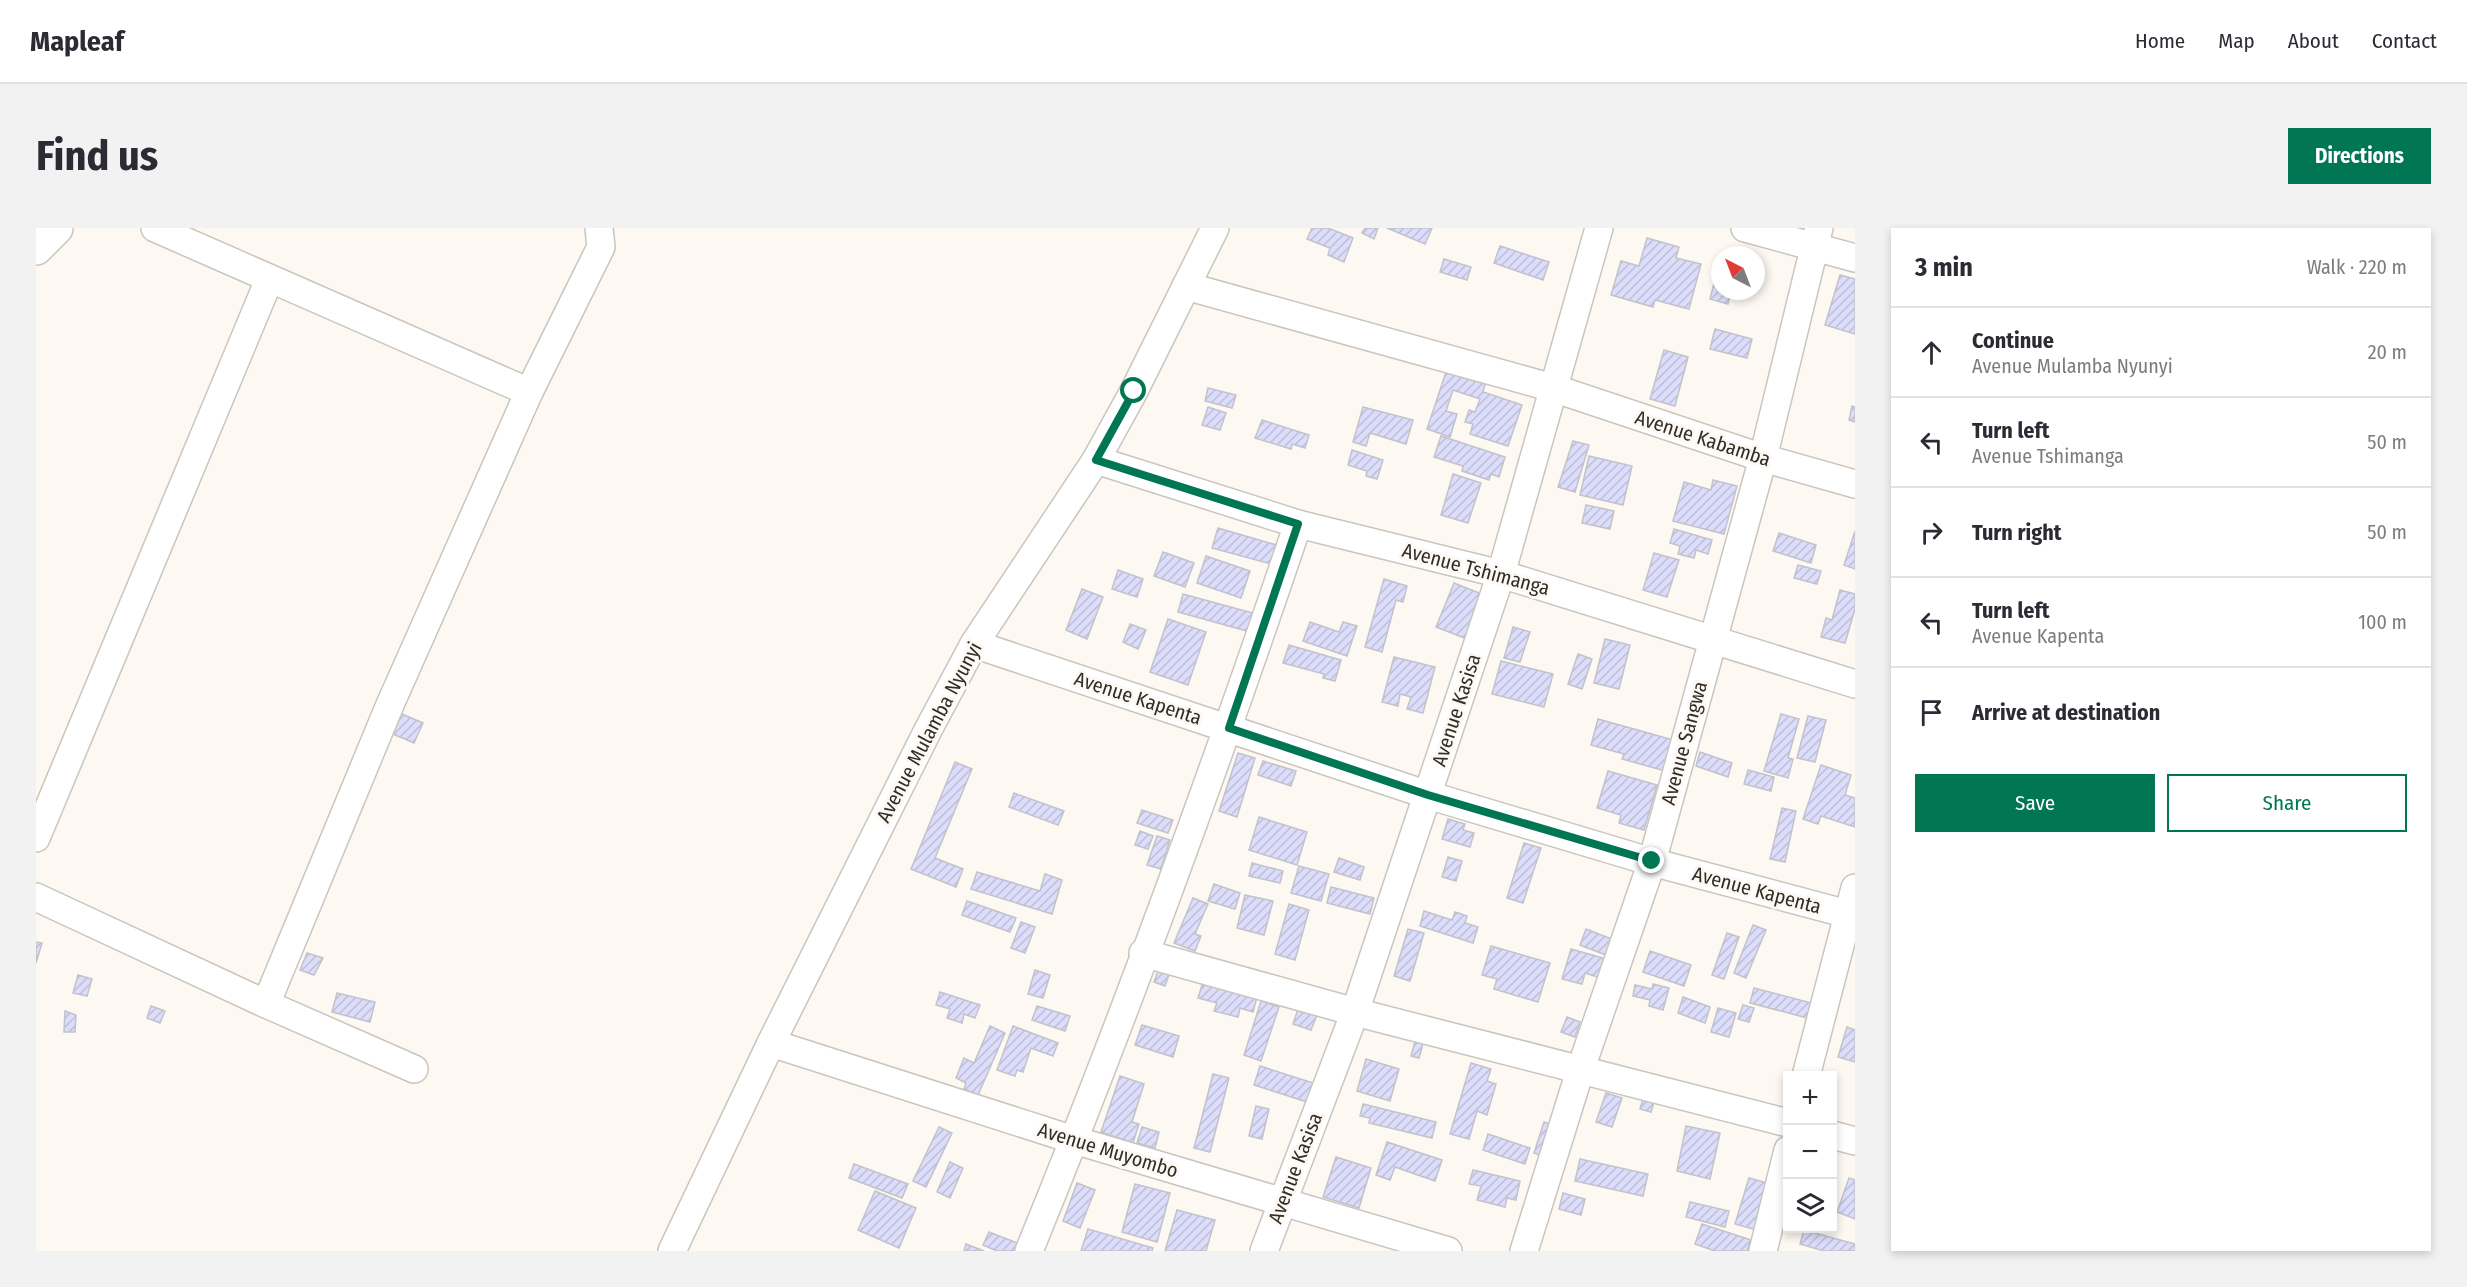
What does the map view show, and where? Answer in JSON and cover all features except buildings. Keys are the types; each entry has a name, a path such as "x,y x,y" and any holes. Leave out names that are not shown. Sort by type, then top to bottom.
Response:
{"street":[{"path":"36,248 56,228"},
{"path":"155,228 269,280 529,392"},
{"path":"266,1004 390,707 529,392 601,246 598,228"},
{"name":"Avenue Mulamba Nyunyi","path":"672,1251 771,1044 928,730 974,644 1096,460 1215,228"},
{"name":"Avenue Kasisa","path":"1264,1251 1355,1012 1501,574 1599,228"},
{"path":"1745,228 1816,238 1855,258"},
{"name":"Avenue Sangwa","path":"1524,1251 1580,1071 1652,861 1763,458 1816,238"},
{"path":"36,838 269,280"},
{"name":"Avenue Kabamba","path":"1186,286 1553,388 1763,458 1855,484"},
{"name":"Avenue Tshimanga","path":"1096,460 1298,524 1501,574 1855,684"},
{"path":"1029,1251 1074,1140 1229,728 1298,524"},
{"name":"Avenue Kapenta","path":"974,644 1428,795 1652,861 1853,906"},
{"path":"36,897 266,1004 414,1069"},
{"path":"1807,1071 1853,906"},
{"path":"1143,953 1355,1012 1783,1122"},
{"name":"Avenue Muyombo","path":"771,1044 1074,1140 1448,1251"},
{"path":"1837,1136 1855,1141"},
{"path":"1763,1251 1783,1170"}],"route":[{"path":"1134,391 1096,460 1298,524 1229,728 1428,795 1652,861"}]}
